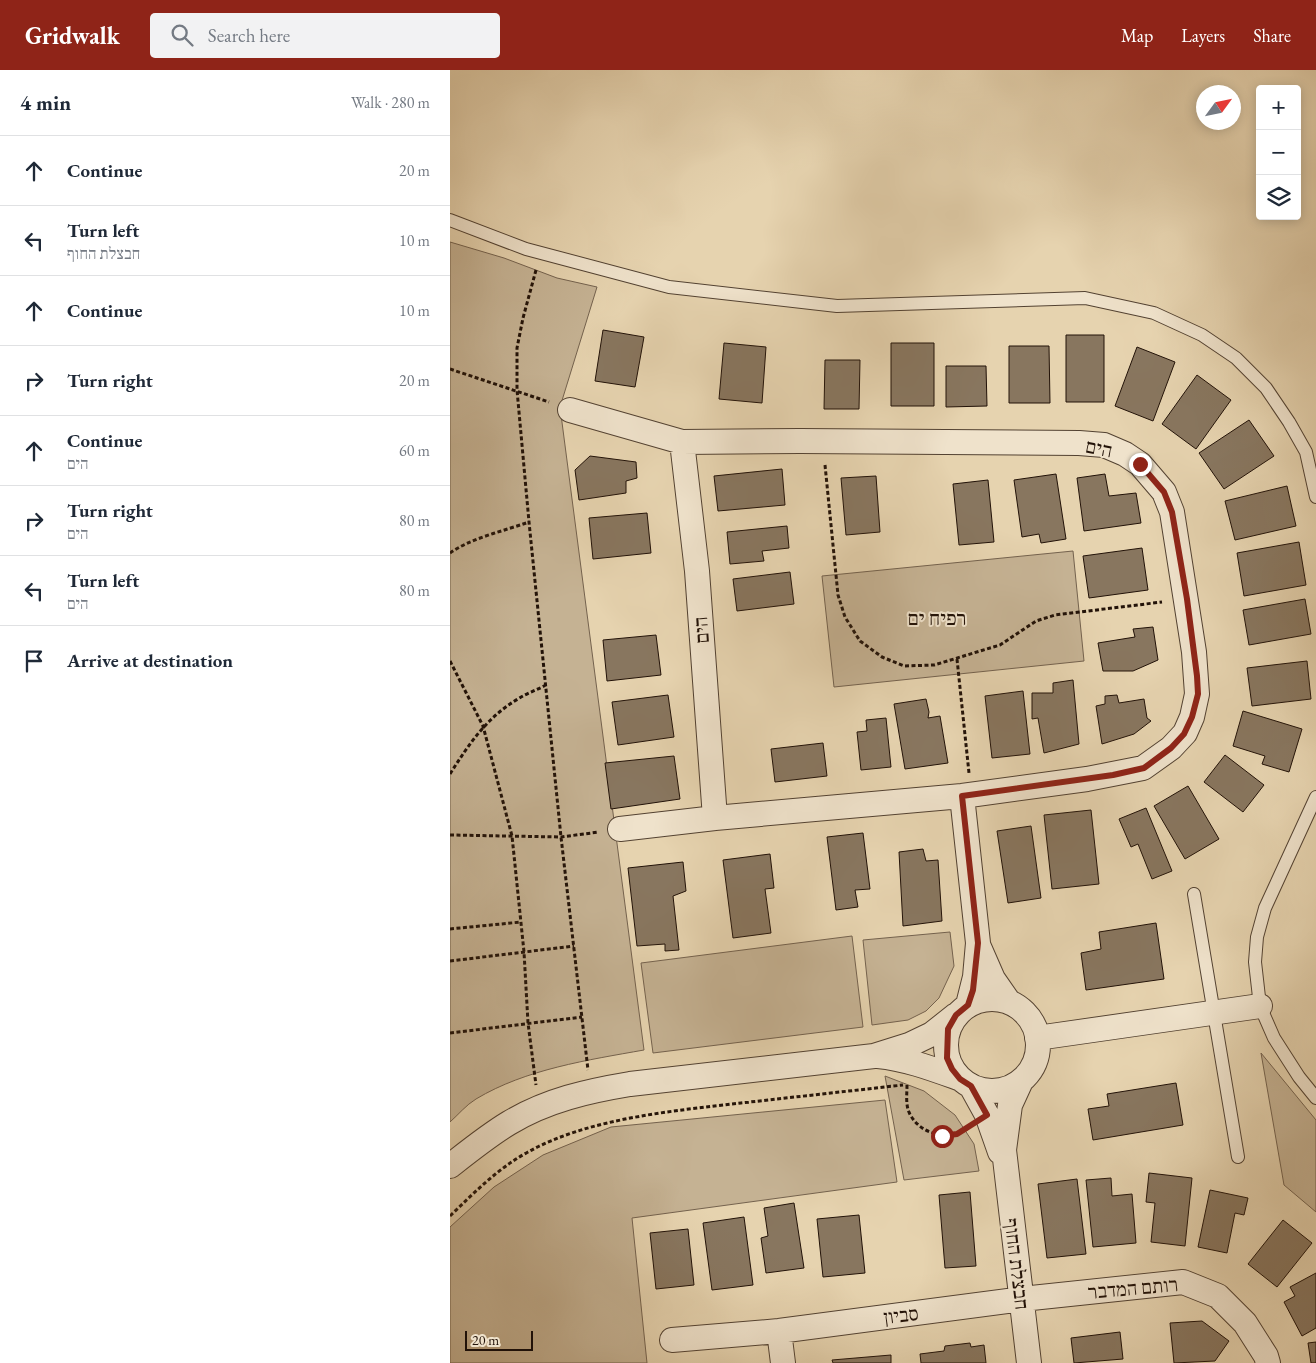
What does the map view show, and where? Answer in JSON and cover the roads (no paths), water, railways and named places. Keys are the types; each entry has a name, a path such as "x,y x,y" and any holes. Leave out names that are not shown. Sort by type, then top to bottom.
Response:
{"street":[{"name":"הים","path":"570,410 682,442 1080,443 1104,445 1140,464 1164,492 1172,512 1187,599 1197,676 1198,694 1192,717 1184,734 1171,748 1144,768 1113,775 967,796 715,818 620,829"},
{"name":"הים","path":"682,442 696,571 715,818"},
{"path":"450,1166 509,1123 538,1108 590,1091 630,1084 874,1056 908,1045 932,1034 962,1010 983,999 1009,1002 1021,1009 1030,1020 1038,1045 1030,1071 1020,1081 1009,1088 996,1091 983,1090 966,1082 952,1069 947,1058 948,1029 962,1010 975,977 978,943 967,796"},
{"path":"978,943 993,979 1009,1002"},
{"path":"1037,1038 1260,1006"},
{"path":"874,1056 896,1058 912,1077 966,1082"},
{"name":"חבצלת החוף","path":"1020,1081 1010,1105 1004,1150 1004,1166 1029,1363"},
{"name":"חבצלת החוף","path":"966,1082 987,1115 1004,1166"},
{"name":"רותם המדבר","path":"1022,1299 1183,1282 1218,1296 1245,1323 1266,1356 1268,1363"},
{"name":"סביון","path":"672,1340 779,1331 1022,1299"},
{"path":"779,1331 783,1363"}],"lane":[{"path":"450,220 526,249 669,287 837,306 1085,298 1154,313 1202,334 1236,358 1266,388 1306,452 1316,497"},
{"path":"1316,796 1265,908 1257,936 1255,962 1260,1006 1274,1038 1299,1077 1316,1098"},
{"path":"1194,894 1238,1157"}],"district":[{"name":"רפיח ים","path":"937,617"}]}
